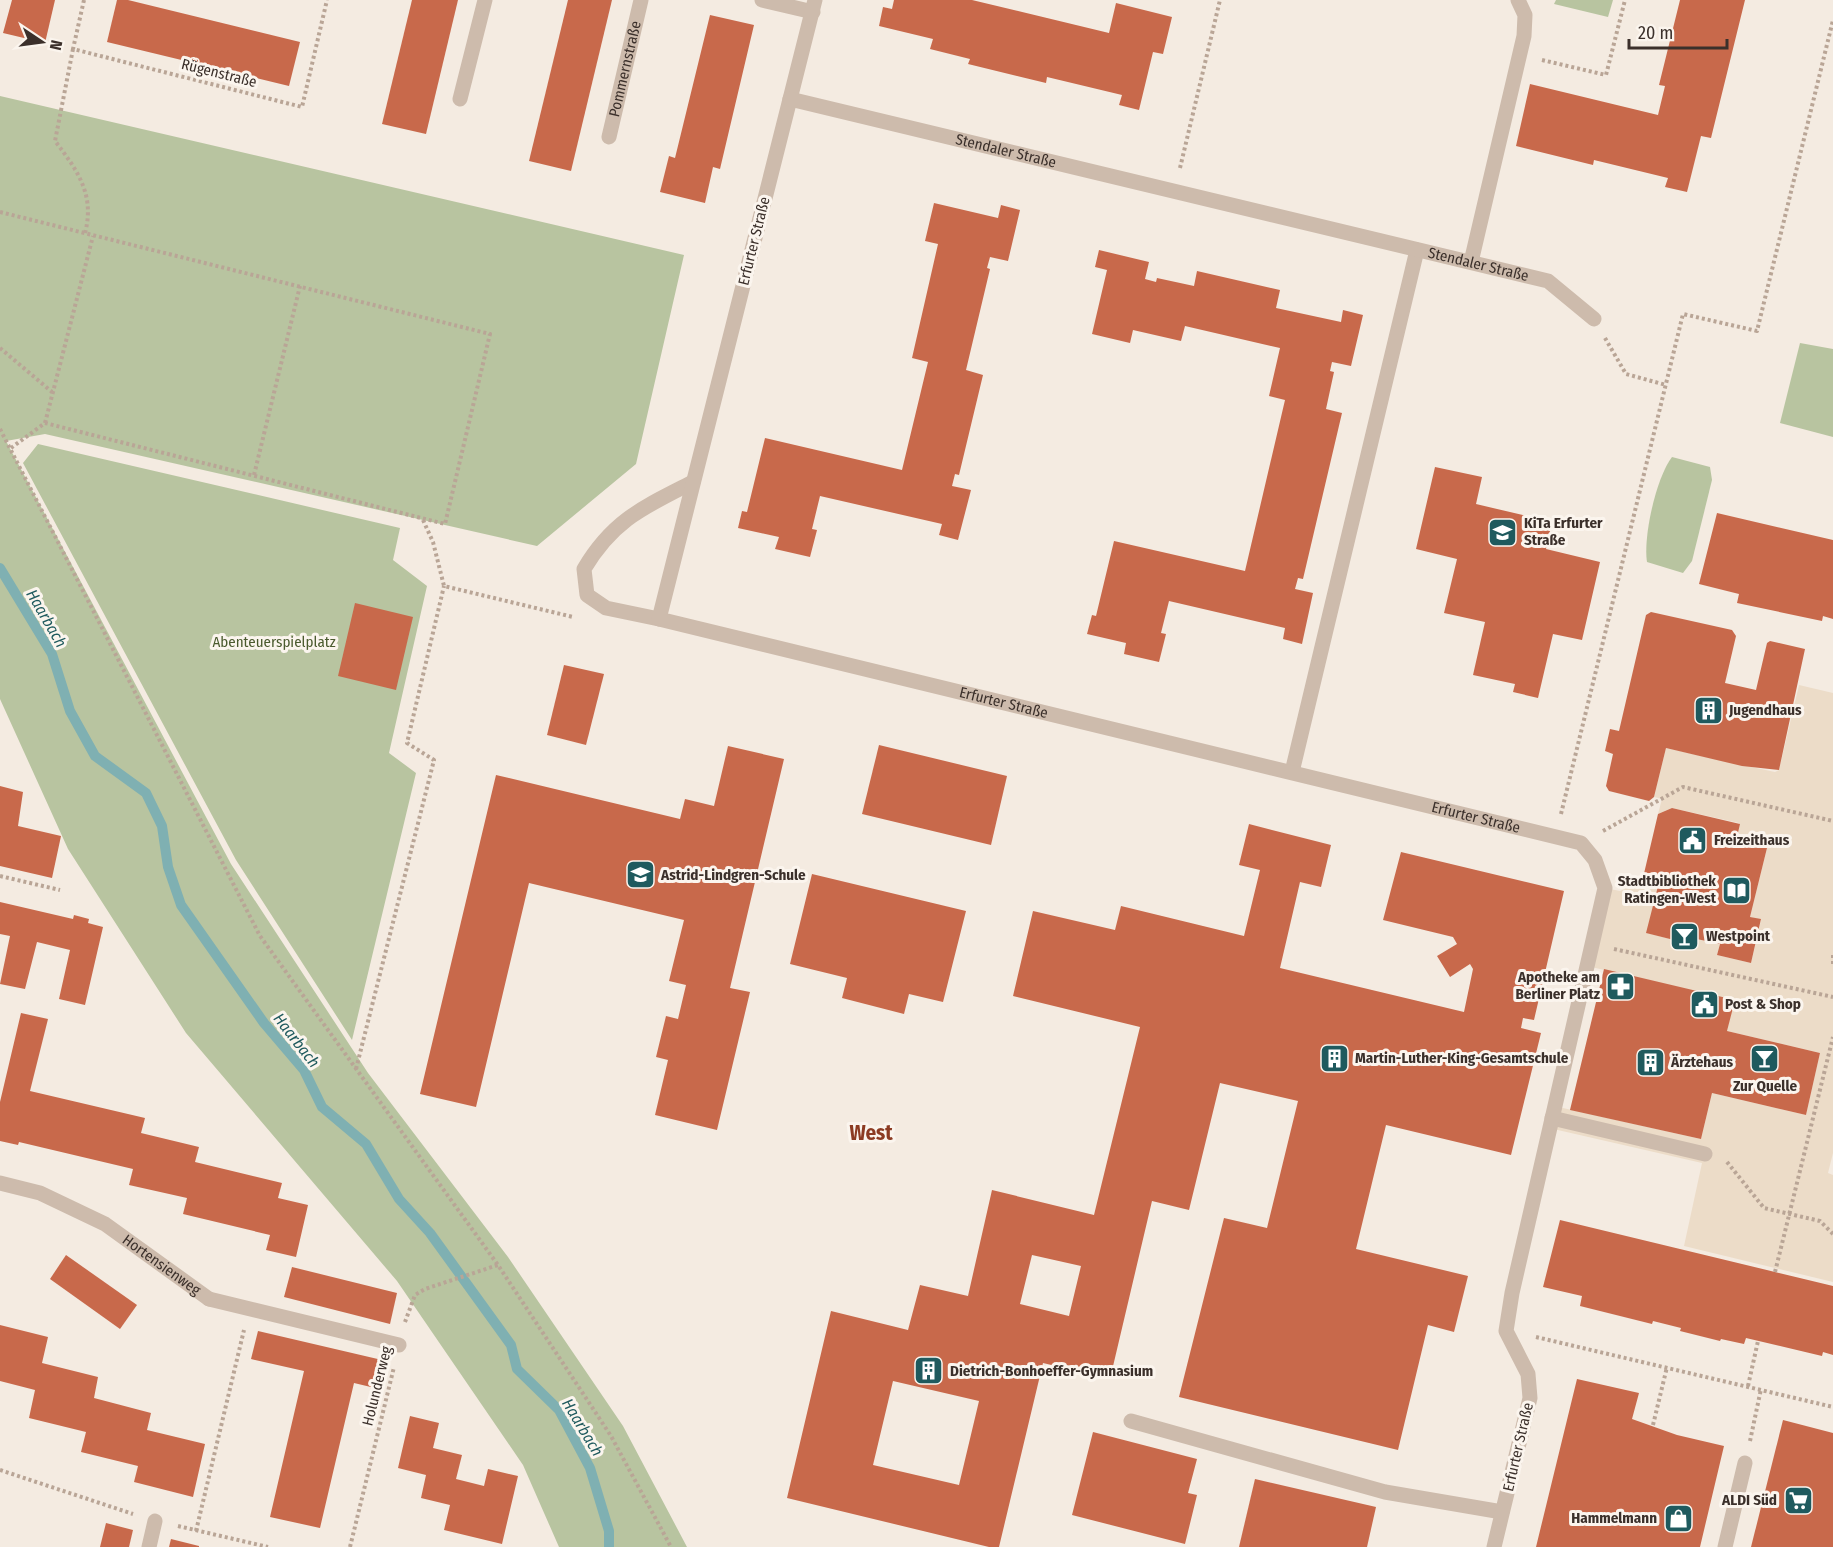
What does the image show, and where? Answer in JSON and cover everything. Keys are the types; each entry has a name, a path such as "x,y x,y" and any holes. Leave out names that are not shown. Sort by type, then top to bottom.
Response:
{"street":[{"path":"460,99 485,0"},
{"name":"Pommernstraße","path":"609,137 641,0"},
{"path":"762,0 814,6"},
{"path":"1471,262 1520,55 1525,15 1518,0"},
{"name":"Erfurter Straße","path":"658,619 814,6"},
{"name":"Stendaler Straße","path":"790,99 1548,280 1594,319"},
{"path":"1292,772 1417,250"},
{"name":"Erfurter Straße","path":"693,482 650,504 613,528 597,547 584,569 587,595 606,608 1581,843"},
{"path":"1506,1331 1512,1293 1605,888 1596,860 1581,843"},
{"path":"1552,1118 1705,1154"},
{"name":"Hortensienweg","path":"0,1183 40,1193 105,1224 209,1299 399,1345"},
{"name":"Erfurter Straße","path":"1494,1547 1530,1398 1528,1374 1506,1331"},
{"path":"1131,1421 1385,1492 1502,1512"},
{"path":"1725,1547 1745,1463"},
{"path":"149,1547 155,1521"}],"path":[{"path":"84,0 55,141 74,165 88,199 90,208 85,233"},
{"name":"Rügenstraße","path":"73,49 302,106 327,0"},
{"path":"1175,192 1220,0"},
{"path":"1520,55 1606,75 1625,0"},
{"path":"1556,836 1683,314 1757,331 1833,20"},
{"path":"0,212 490,334 445,524 45,423"},
{"path":"10,448 45,423 93,236"},
{"path":"254,474 300,286"},
{"path":"1594,319 1626,374 1666,385"},
{"path":"0,348 52,392"},
{"path":"0,429 260,936 498,1265 611,1436 671,1547"},
{"path":"356,1069 434,760 407,743 444,586 433,542 423,519"},
{"path":"444,586 577,618"},
{"path":"1581,843 1683,787 1833,821"},
{"path":"0,876 60,890"},
{"path":"1592,944 1833,997"},
{"path":"1833,955 1831,964 1833,964"},
{"path":"1775,1272 1833,1037"},
{"path":"1705,1154 1724,1159 1764,1208 1820,1221 1833,1234"},
{"name":"Holunderweg","path":"350,1547 408,1310 415,1295 425,1288 498,1265"},
{"path":"196,1531 249,1309"},
{"path":"1506,1331 1833,1407"},
{"path":"1748,1386 1758,1341"},
{"path":"1653,1425 1667,1367"},
{"path":"1745,1463 1761,1389"},
{"path":"0,1470 155,1521 268,1547"}],"green space":[{"path":"1556,0 1613,0 1608,17 1554,4"},
{"path":"0,96 684,255 636,464 537,546 45,434 6,441 231,864 368,1073 508,1257 623,1426 687,1547 559,1547 523,1465 397,1281 186,1033 68,849 0,699"},
{"path":"1800,343 1833,349 1833,437 1780,423"},
{"name":"Abenteuerspielplatz","path":"38,444 400,528 393,560 427,586 389,753 416,773 352,1040 236,860 23,463"},
{"path":"1672,457 1710,467 1712,480 1692,561 1683,573 1647,562 1647,538 1652,508 1661,479"}],"shaded area":[{"path":"1799,685 1833,693 1833,1153 1828,1173 1833,1175 1833,1282 1684,1246 1702,1163 1549,1128 1554,1106 1701,1139 1712,1093 1806,1115 1820,1053 1727,1031 1734,1000 1587,966 1605,888 1620,891 1642,882 1658,886 1647,933 1690,944 1692,938 1720,944 1717,955 1751,963 1761,920 1750,917 1767,848 1736,841 1739,823 1672,808 1658,814 1662,799 1654,797 1666,748 1775,772 1779,770"}],"building":[{"path":"12,0 55,0 45,43 3,33"},
{"path":"117,0 128,0 300,42 289,86 107,42"},
{"path":"412,0 458,0 426,134 382,124"},
{"path":"568,0 612,0 571,171 529,161"},
{"path":"894,0 972,0 1109,33 1116,3 1172,17 1163,54 1153,52 1139,110 1119,105 1122,95 1047,77 1046,83 968,64 970,59 930,49 933,39 879,26 883,7 892,9"},
{"path":"1680,0 1745,0 1711,138 1701,136 1687,192 1665,187 1668,178 1594,160 1593,165 1516,146 1530,84 1658,115 1665,86 1659,85"},
{"path":"710,15 754,25 720,169 713,167 705,203 660,192 669,156 675,158"},
{"path":"934,203 998,218 1001,205 1020,210 1008,261 990,257 987,268 990,269 966,370 983,375 959,475 955,474 952,486 971,490 958,540 939,535 942,524 820,496 812,529 817,530 810,557 775,549 779,537 738,528 742,511 747,512 765,438 902,470 928,362 912,358 938,244 925,241"},
{"path":"1099,250 1149,262 1145,279 1156,282 1157,278 1194,286 1197,271 1280,290 1276,308 1341,322 1343,310 1363,315 1351,366 1332,362 1330,371 1334,372 1326,409 1342,413 1303,579 1298,578 1295,589 1313,593 1302,644 1283,639 1285,628 1169,601 1161,633 1166,634 1159,662 1124,654 1126,643 1087,634 1092,615 1096,616 1114,541 1245,571 1285,400 1269,396 1280,348 1185,326 1181,341 1133,330 1130,343 1092,334 1107,270 1095,267"},
{"path":"1435,467 1482,477 1476,504 1552,522 1546,549 1600,562 1582,640 1553,634 1538,698 1513,692 1515,684 1473,675 1485,622 1444,613 1457,559 1416,549"},
{"path":"1717,513 1833,540 1833,619 1823,616 1822,621 1737,603 1739,594 1699,584"},
{"path":"355,603 413,617 396,690 338,676"},
{"name":"Jugendhaus","path":"1651,612 1732,630 1736,636 1725,683 1756,690 1767,643 1770,641 1805,649 1779,770 1742,766 1666,748 1654,797 1649,801 1609,791 1606,786 1613,754 1605,751 1610,729 1619,731 1646,615"},
{"path":"564,665 604,674 586,745 547,735"},
{"path":"879,745 1007,776 991,845 862,814"},
{"path":"728,746 784,759 730,988 750,992 717,1130 655,1115 668,1060 656,1057 666,1016 678,1019 686,985 669,981 684,920 529,883 476,1107 420,1094 496,775 680,819 685,799 714,806"},
{"path":"0,786 23,792 18,826 61,836 52,878 0,866"},
{"path":"1672,808 1740,824 1736,841 1767,848 1750,917 1761,919 1751,963 1717,955 1720,944 1692,938 1690,944 1646,933 1658,886 1642,882 1658,814"},
{"path":"1249,824 1331,845 1321,887 1300,882 1280,968 1464,1012 1473,969 1470,964 1450,977 1437,956 1457,944 1453,937 1383,920 1401,852 1564,891 1534,1020 1523,1018 1521,1028 1541,1033 1511,1155 1386,1125 1356,1249 1468,1276 1454,1332 1428,1325 1398,1450 1179,1397 1224,1218 1267,1228 1298,1101 1220,1083 1189,1210 1152,1201 1110,1379 1043,1363 999,1547 989,1547 787,1498 831,1311 908,1330 920,1285 968,1296 992,1190 1094,1215 1140,1027 1013,996 1033,911 1115,930 1121,906 1244,936 1260,870 1239,865","holes":["1032,1255 1081,1266 1069,1316 1020,1304","893,1381 979,1401 959,1485 873,1465"]},
{"path":"812,874 966,911 943,1002 909,994 904,1014 842,998 847,978 790,964"},
{"path":"0,902 73,919 74,915 89,919 88,923 103,927 85,1005 59,999 70,950 37,942 25,989 0,984 10,936 0,934"},
{"name":"Ärztehaus","path":"1604,969 1735,1000 1727,1031 1820,1053 1806,1115 1712,1093 1701,1139 1570,1110"},
{"path":"21,1013 48,1019 30,1091 145,1118 141,1133 199,1147 195,1162 282,1183 278,1198 308,1205 296,1257 266,1250 270,1235 183,1214 187,1198 129,1185 133,1169 19,1142 18,1145 0,1141 0,1102"},
{"path":"1560,1220 1833,1286 1833,1355 1823,1352 1822,1356 1746,1338 1744,1344 1721,1339 1720,1341 1680,1331 1681,1328 1653,1321 1652,1324 1580,1306 1582,1296 1543,1287"},
{"path":"66,1255 137,1305 120,1329 50,1279"},
{"path":"292,1267 397,1293 390,1324 284,1297"},
{"path":"0,1325 48,1337 42,1363 98,1377 94,1398 151,1413 147,1430 205,1444 193,1497 134,1482 138,1466 81,1452 86,1432 29,1418 35,1390 0,1381"},
{"path":"258,1331 382,1360 375,1388 354,1383 320,1528 270,1517 304,1371 251,1359"},
{"path":"1577,1379 1639,1393 1632,1419 1677,1435 1724,1446 1700,1547 1536,1547"},
{"path":"410,1416 439,1423 433,1448 462,1455 456,1479 484,1486 488,1469 518,1476 502,1544 444,1530 450,1505 421,1498 426,1475 398,1468"},
{"name":"ALDI Süd","path":"1783,1420 1833,1433 1833,1547 1751,1547"},
{"path":"1093,1432 1197,1459 1188,1493 1197,1495 1185,1544 1072,1515"},
{"path":"1255,1479 1376,1507 1367,1547 1239,1547"},
{"path":"106,1523 133,1530 129,1547 100,1547"},
{"path":"171,1539 199,1546 199,1547 169,1547"}],"waterway":[{"name":"Haarbach","path":"0,568 52,654 70,711 95,756 146,793 162,826 168,867 181,905 264,1023 304,1070 322,1107 366,1144 399,1199 430,1233 511,1345 517,1369 559,1410 590,1468 609,1531 609,1547"}],"place":[{"name":"KiTa Erfurter Straße","path":"1503,532"},
{"name":"Jugendhaus","path":"1708,710"},
{"name":"Freizeithaus","path":"1693,840"},
{"name":"Astrid-Lindgren-Schule","path":"640,875"},
{"name":"Stadtbibliothek Ratingen-West","path":"1737,890"},
{"name":"Westpoint","path":"1685,936"},
{"name":"Apotheke am Berliner Platz","path":"1621,986"},
{"name":"Post & Shop","path":"1704,1004"},
{"name":"Martin-Luther-King-Gesamtschule","path":"1334,1058"},
{"name":"Zur Quelle","path":"1765,1059"},
{"name":"Ärztehaus","path":"1650,1062"},
{"name":"Dietrich-Bonhoeffer-Gymnasium","path":"929,1371"},
{"name":"ALDI Süd","path":"1798,1500"},
{"name":"Hammelmann","path":"1678,1518"}],"district":[{"name":"West","path":"871,1133"}]}
